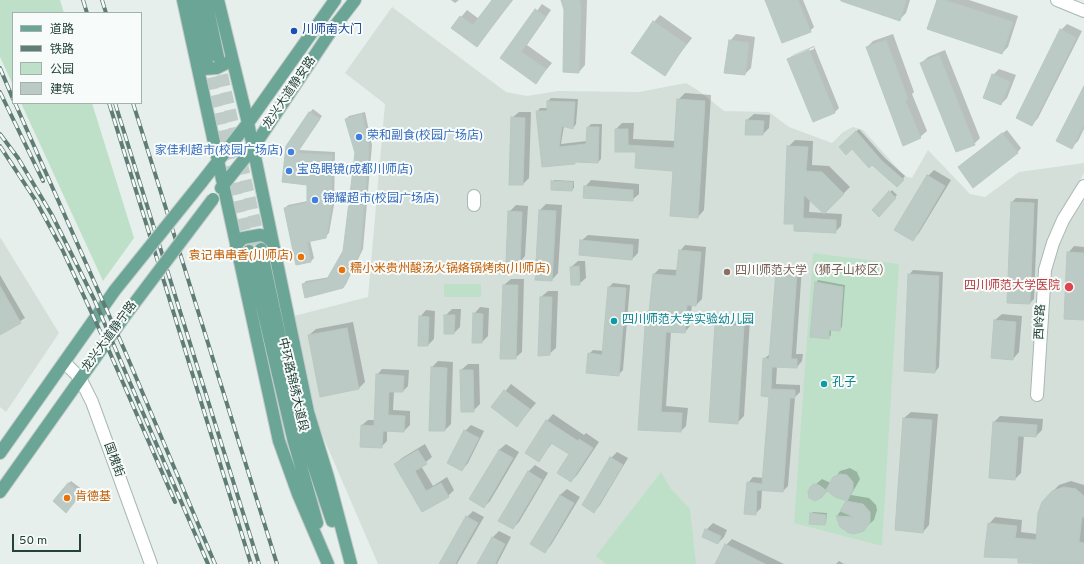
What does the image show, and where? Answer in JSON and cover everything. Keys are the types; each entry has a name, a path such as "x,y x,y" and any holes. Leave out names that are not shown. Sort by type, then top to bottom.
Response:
{"main road":[{"path":"183,0 208,61"},
{"path":"194,0 208,61 204,70 216,68 229,62 231,58"},
{"path":"206,0 208,61 218,160 236,245 279,441 298,494 328,564"},
{"path":"218,0 248,123 308,412 328,477 351,564"},
{"name":"龙兴大道静安路","path":"218,160 248,123 335,0"},
{"name":"龙兴大道静安路","path":"223,184 253,148 331,31 355,0"},
{"name":"龙兴大道静宁路","path":"0,453 115,290 218,160"},
{"name":"龙兴大道静宁路","path":"0,492 80,378 223,184"},
{"path":"236,245 243,238 260,235 265,236 272,242"},
{"name":"中环路锦绣大道段","path":"328,564 293,438 255,250 297,416 346,564"}],"street":[{"path":"1057,0 1084,11"},
{"name":"西岭路","path":"1036,395 1045,270 1053,243 1063,220 1084,186"},
{"name":"国槐街","path":"64,362 80,378 92,402 151,564"}],"shaded area":[{"name":"四川师范大学（狮子山校区）","path":"392,7 506,92 527,96 558,91 639,92 686,83 699,91 724,111 769,112 789,127 832,143 843,132 853,127 863,130 907,177 912,178 928,150 970,194 985,197 1019,172 1084,163 1084,173 1047,241 1067,223 1084,198 1084,564 378,564 315,418 294,316 368,297 385,104 345,73"},
{"path":"0,237 59,333 6,412 0,407"}],"green space":[{"path":"0,0 60,0 64,12 12,12 12,83 0,57"},
{"path":"21,104 92,104 134,238 103,281"},
{"path":"813,253 899,264 882,546 794,523"},
{"path":"444,284 481,284 481,297 444,297"},
{"path":"661,472 671,489 690,509 696,564 606,564 596,556"}],"building":[{"path":"492,0 512,0 477,47 451,28 460,16 473,25"},
{"path":"561,0 579,0 581,6 579,73 563,72 564,10"},
{"path":"765,0 798,0 811,32 782,43"},
{"path":"841,0 906,0 900,21"},
{"path":"937,0 944,0 1013,22 1002,54 927,29"},
{"path":"535,9 546,17 521,52 546,69 536,84 500,58"},
{"path":"653,21 686,44 665,76 631,53"},
{"path":"1060,29 1076,38 1032,126 1016,118"},
{"path":"729,40 749,43 745,75 724,73"},
{"path":"886,40 908,99 905,100 921,138 903,146 866,47"},
{"path":"809,50 835,113 813,122 787,59"},
{"path":"939,55 975,145 956,152 920,63"},
{"path":"992,74 1010,82 1001,105 983,98"},
{"path":"1084,86 1084,124 1072,149 1056,141"},
{"path":"677,99 705,101 698,218 670,216 673,171 635,168 636,152 615,152 615,129 628,129 628,145 674,148"},
{"path":"547,101 575,102 573,129 562,126 559,147 586,144 587,127 599,127 598,163 575,162 575,164 542,167 536,111 547,111"},
{"path":"309,112 320,119 297,153 332,155 331,209 326,238 307,242 311,262 296,265 284,208 307,203 307,185 282,182 286,146"},
{"path":"362,114 369,148 360,253 343,288 305,298 302,284 327,279 343,251 355,153 345,119"},
{"path":"511,117 525,118 523,185 509,185"},
{"path":"746,120 764,121 763,135 745,135"},
{"path":"856,131 882,161 904,180 897,187 872,165 869,168 852,149 846,155 839,147"},
{"path":"1002,133 1018,153 973,188 958,167"},
{"path":"787,146 808,147 806,171 822,172 844,194 824,214 804,195 803,218 836,220 836,233 794,231 794,224 784,224"},
{"path":"927,175 945,186 913,241 894,230"},
{"path":"551,181 573,182 572,191 551,190"},
{"path":"584,186 633,190 633,201 583,198"},
{"path":"889,191 896,198 879,217 872,210"},
{"path":"1011,202 1034,203 1030,304 1007,303"},
{"path":"539,210 556,211 552,281 535,280"},
{"path":"508,211 522,212 520,264 506,263"},
{"path":"580,240 633,245 632,260 579,255"},
{"path":"679,250 701,252 696,306 687,305 685,333 666,332 661,412 682,413 681,432 638,430 646,312 649,312 653,274 676,276"},
{"path":"1067,252 1084,253 1084,320 1064,319"},
{"path":"579,266 580,285 571,285 570,267"},
{"path":"776,271 797,272 791,359 797,359 797,368 772,367 771,389 795,390 795,398 790,398 783,492 757,490 756,515 744,514 747,482 762,484 769,397 761,396 763,358 769,359"},
{"path":"908,274 939,276 935,373 904,371"},
{"path":"815,282 843,287 840,331 829,330 829,339 810,337"},
{"path":"503,285 518,285 516,359 500,359"},
{"path":"0,286 21,323 0,335"},
{"name":"四川师范大学实验幼儿园","path":"608,287 626,288 619,376 586,373 588,353 602,355"},
{"path":"540,297 552,297 550,355 538,356"},
{"path":"473,313 483,314 482,343 472,343"},
{"path":"444,315 455,315 454,334 444,334"},
{"path":"419,316 429,317 428,346 418,346"},
{"path":"994,320 1016,322 1013,360 991,358"},
{"path":"715,324 744,326 738,424 709,422"},
{"path":"347,328 359,389 320,397 308,335"},
{"path":"431,367 447,368 445,431 429,431"},
{"path":"460,370 473,370 474,412 461,412"},
{"path":"376,374 404,376 403,392 389,392 388,415 405,416 404,432 383,431 382,448 360,447 361,425 374,426"},
{"path":"504,390 530,409 517,427 491,407"},
{"path":"903,418 932,420 923,533 895,530"},
{"path":"546,420 578,441 579,439 593,448 571,482 557,473 569,454 551,443 539,462 525,453"},
{"path":"993,422 1037,425 1036,437 1018,436 1015,480 989,478"},
{"path":"464,430 479,438 462,471 447,463"},
{"path":"418,450 427,464 415,471 426,491 441,483 449,497 422,512 394,464"},
{"path":"499,450 513,458 484,508 469,499"},
{"path":"610,457 623,465 594,513 582,505"},
{"path":"528,471 542,480 513,529 498,521"},
{"path":"840,474 847,475 853,482 853,490 847,501 835,497 826,490 833,477"},
{"name":"肯德基","path":"68,483 81,494 66,513 53,501"},
{"path":"814,484 819,485 827,491 821,498 815,501 809,498 808,492 810,487"},
{"path":"1064,487 1076,489 1084,496 1084,517 1082,517 1079,542 1084,543 1084,564 1018,563 1018,558 984,557 988,523 1017,526 1015,538 1036,540 1038,513 1042,502 1052,491"},
{"path":"560,495 574,503 545,553 530,544"},
{"path":"846,501 863,504 870,512 870,522 864,531 854,534 849,533 840,527 836,516 854,517 840,511"},
{"path":"810,513 826,515 825,525 809,524"},
{"path":"466,516 478,523 455,564 439,564"},
{"path":"705,529 721,536 718,544 702,537"},
{"path":"492,537 505,544 495,564 477,564"},
{"path":"725,544 765,564 715,564"}],"tunnel":[{"path":"218,57 261,249"},
{"path":"207,60 249,251"}],"railway":[{"path":"83,0 87,12"},
{"path":"102,0 106,12"},
{"path":"0,68 12,97"},
{"path":"0,92 43,181"},
{"path":"15,104 124,349 215,564"},
{"path":"109,104 251,564"},
{"path":"115,104 259,564"},
{"path":"133,104 277,564"},
{"path":"0,134 18,158 52,215 94,299 208,564"},
{"path":"0,146 36,201 62,249 107,346 175,502"}],"place":[{"name":"川师南大门","path":"294,31"},
{"name":"荣和副食(校园广场店)","path":"359,137"},
{"name":"家佳利超市(校园广场店)","path":"291,152"},
{"name":"宝岛眼镜(成都川师店)","path":"289,171"},
{"name":"锦耀超市(校园广场店)","path":"315,200"},
{"name":"袁记串串香(川师店)","path":"301,257"},
{"name":"糯小米·贵州酸汤火锅·烙锅烤肉(川师店)","path":"342,270"},
{"name":"四川师范大学（狮子山校区）","path":"727,272"},
{"name":"四川师范大学医院","path":"1069,287"},
{"name":"四川师范大学实验幼儿园","path":"614,321"},
{"name":"孔子","path":"824,384"},
{"name":"肯德基","path":"67,498"}]}
